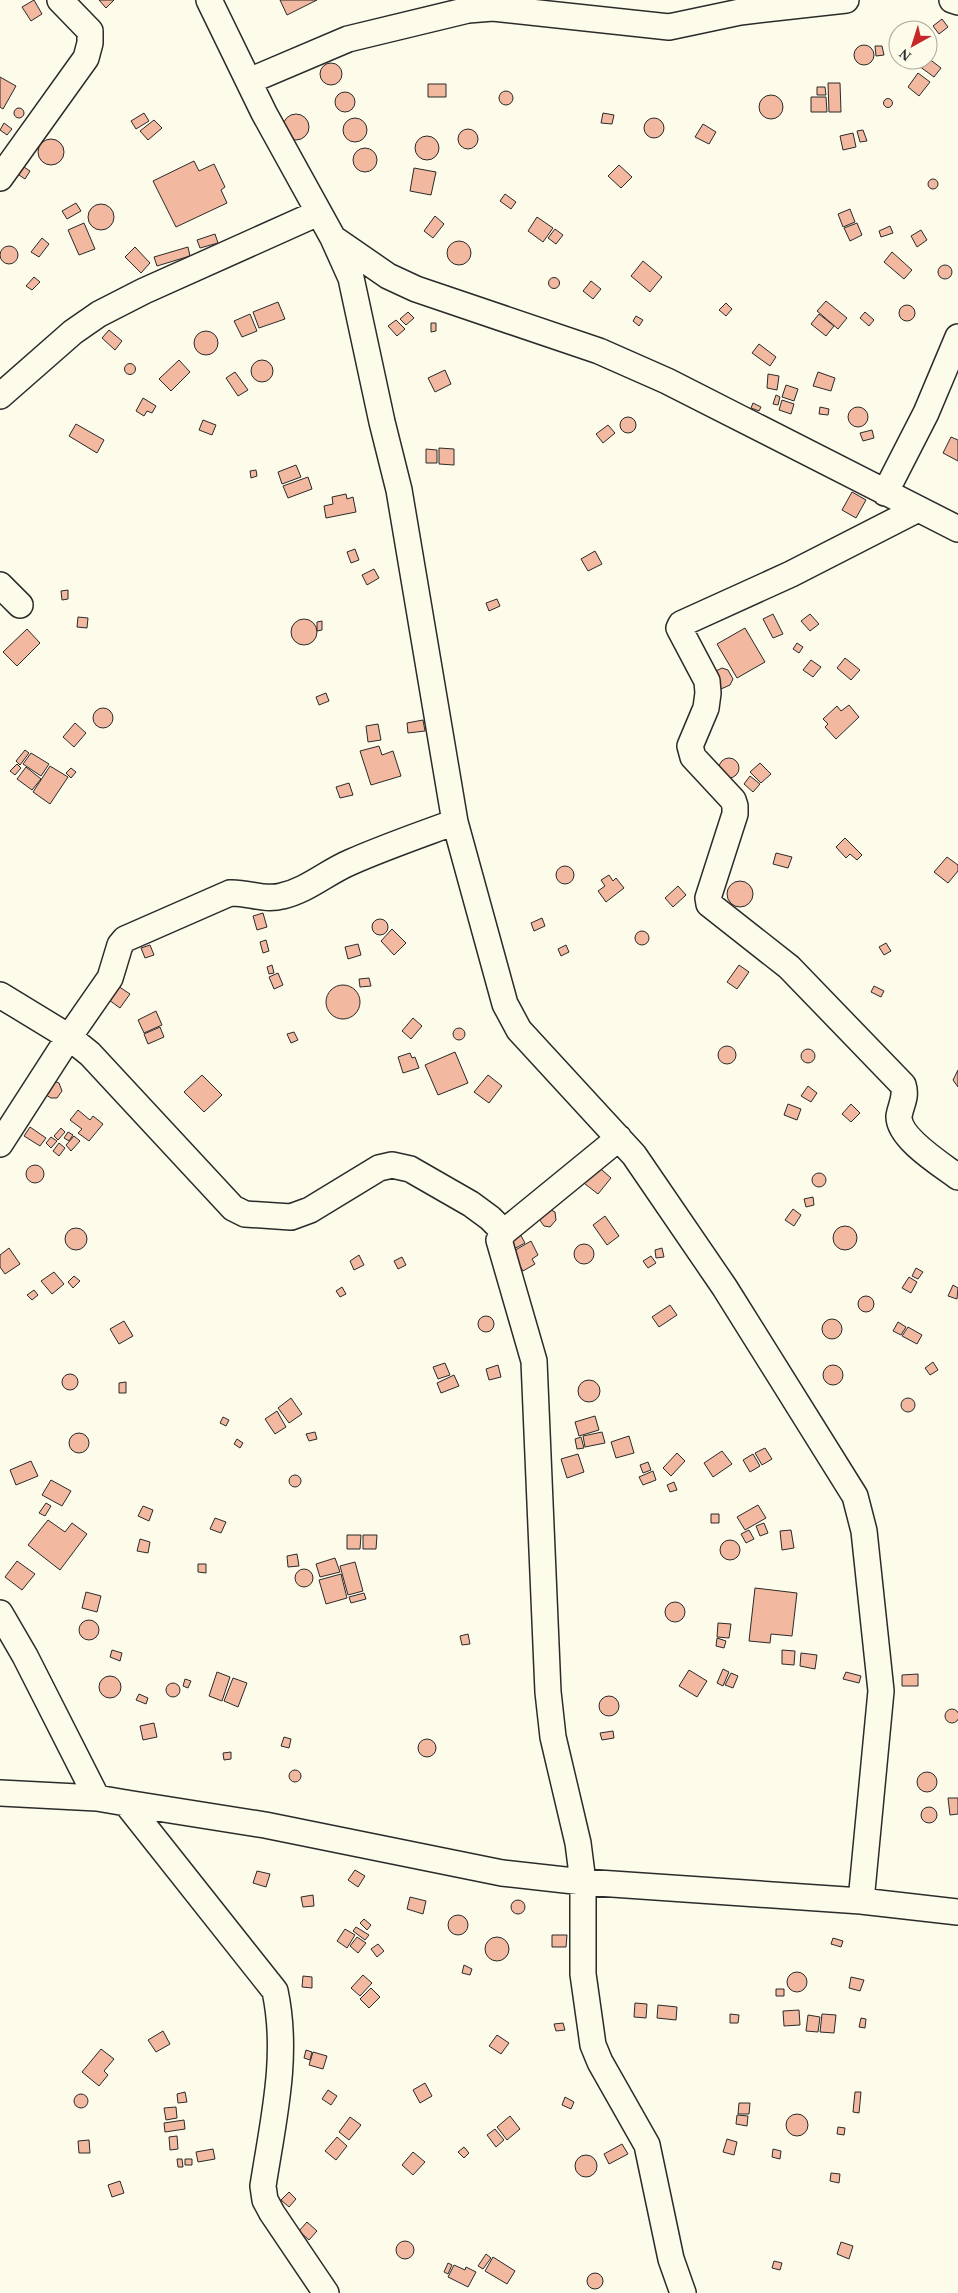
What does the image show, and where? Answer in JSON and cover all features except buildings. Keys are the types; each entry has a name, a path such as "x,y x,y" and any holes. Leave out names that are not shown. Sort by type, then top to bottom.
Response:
{"street":[{"path":"0,178 86,58 90,43 90,30 60,0"},
{"path":"210,0 264,113 333,238 351,278 382,422 399,490 455,822 506,1004 519,1030 634,1155 725,1288 855,1496 864,1531 881,1691 860,1901"},
{"path":"249,81 348,39 468,10 493,8 669,27 740,12 846,0"},
{"path":"952,0 958,2"},
{"path":"0,396 73,332 99,314 144,290 318,212"},
{"path":"333,238 388,276 416,289 599,351 667,381 958,529"},
{"path":"885,493 926,413 958,337"},
{"path":"918,509 791,574 681,624 679,628 707,681 706,708 690,746 690,751 692,757 733,800 735,806 735,814 708,898 709,904 789,967 903,1086 906,1093 900,1116 900,1125 914,1144 958,1177"},
{"path":"0,586 20,605"},
{"path":"0,1144 69,1037 110,978 120,945 124,939 230,893 242,892 261,898 282,897 308,886 349,863 455,822"},
{"path":"0,995 69,1037 90,1054 233,1208 245,1214 291,1218 310,1210 379,1168 392,1165 410,1169 472,1204 504,1232"},
{"path":"619,1138 504,1232 498,1240 534,1361 548,1692 553,1736 578,1843 583,1882 583,1974 593,2045 600,2062 647,2145 671,2259 683,2293"},
{"path":"0,1613 25,1656 97,1798"},
{"path":"0,1793 97,1798 265,1825 502,1873 583,1882 860,1901 958,1912"},
{"path":"126,1803 275,1991 278,2007 281,2072 263,2186 266,2200 272,2213 326,2293"}]}
